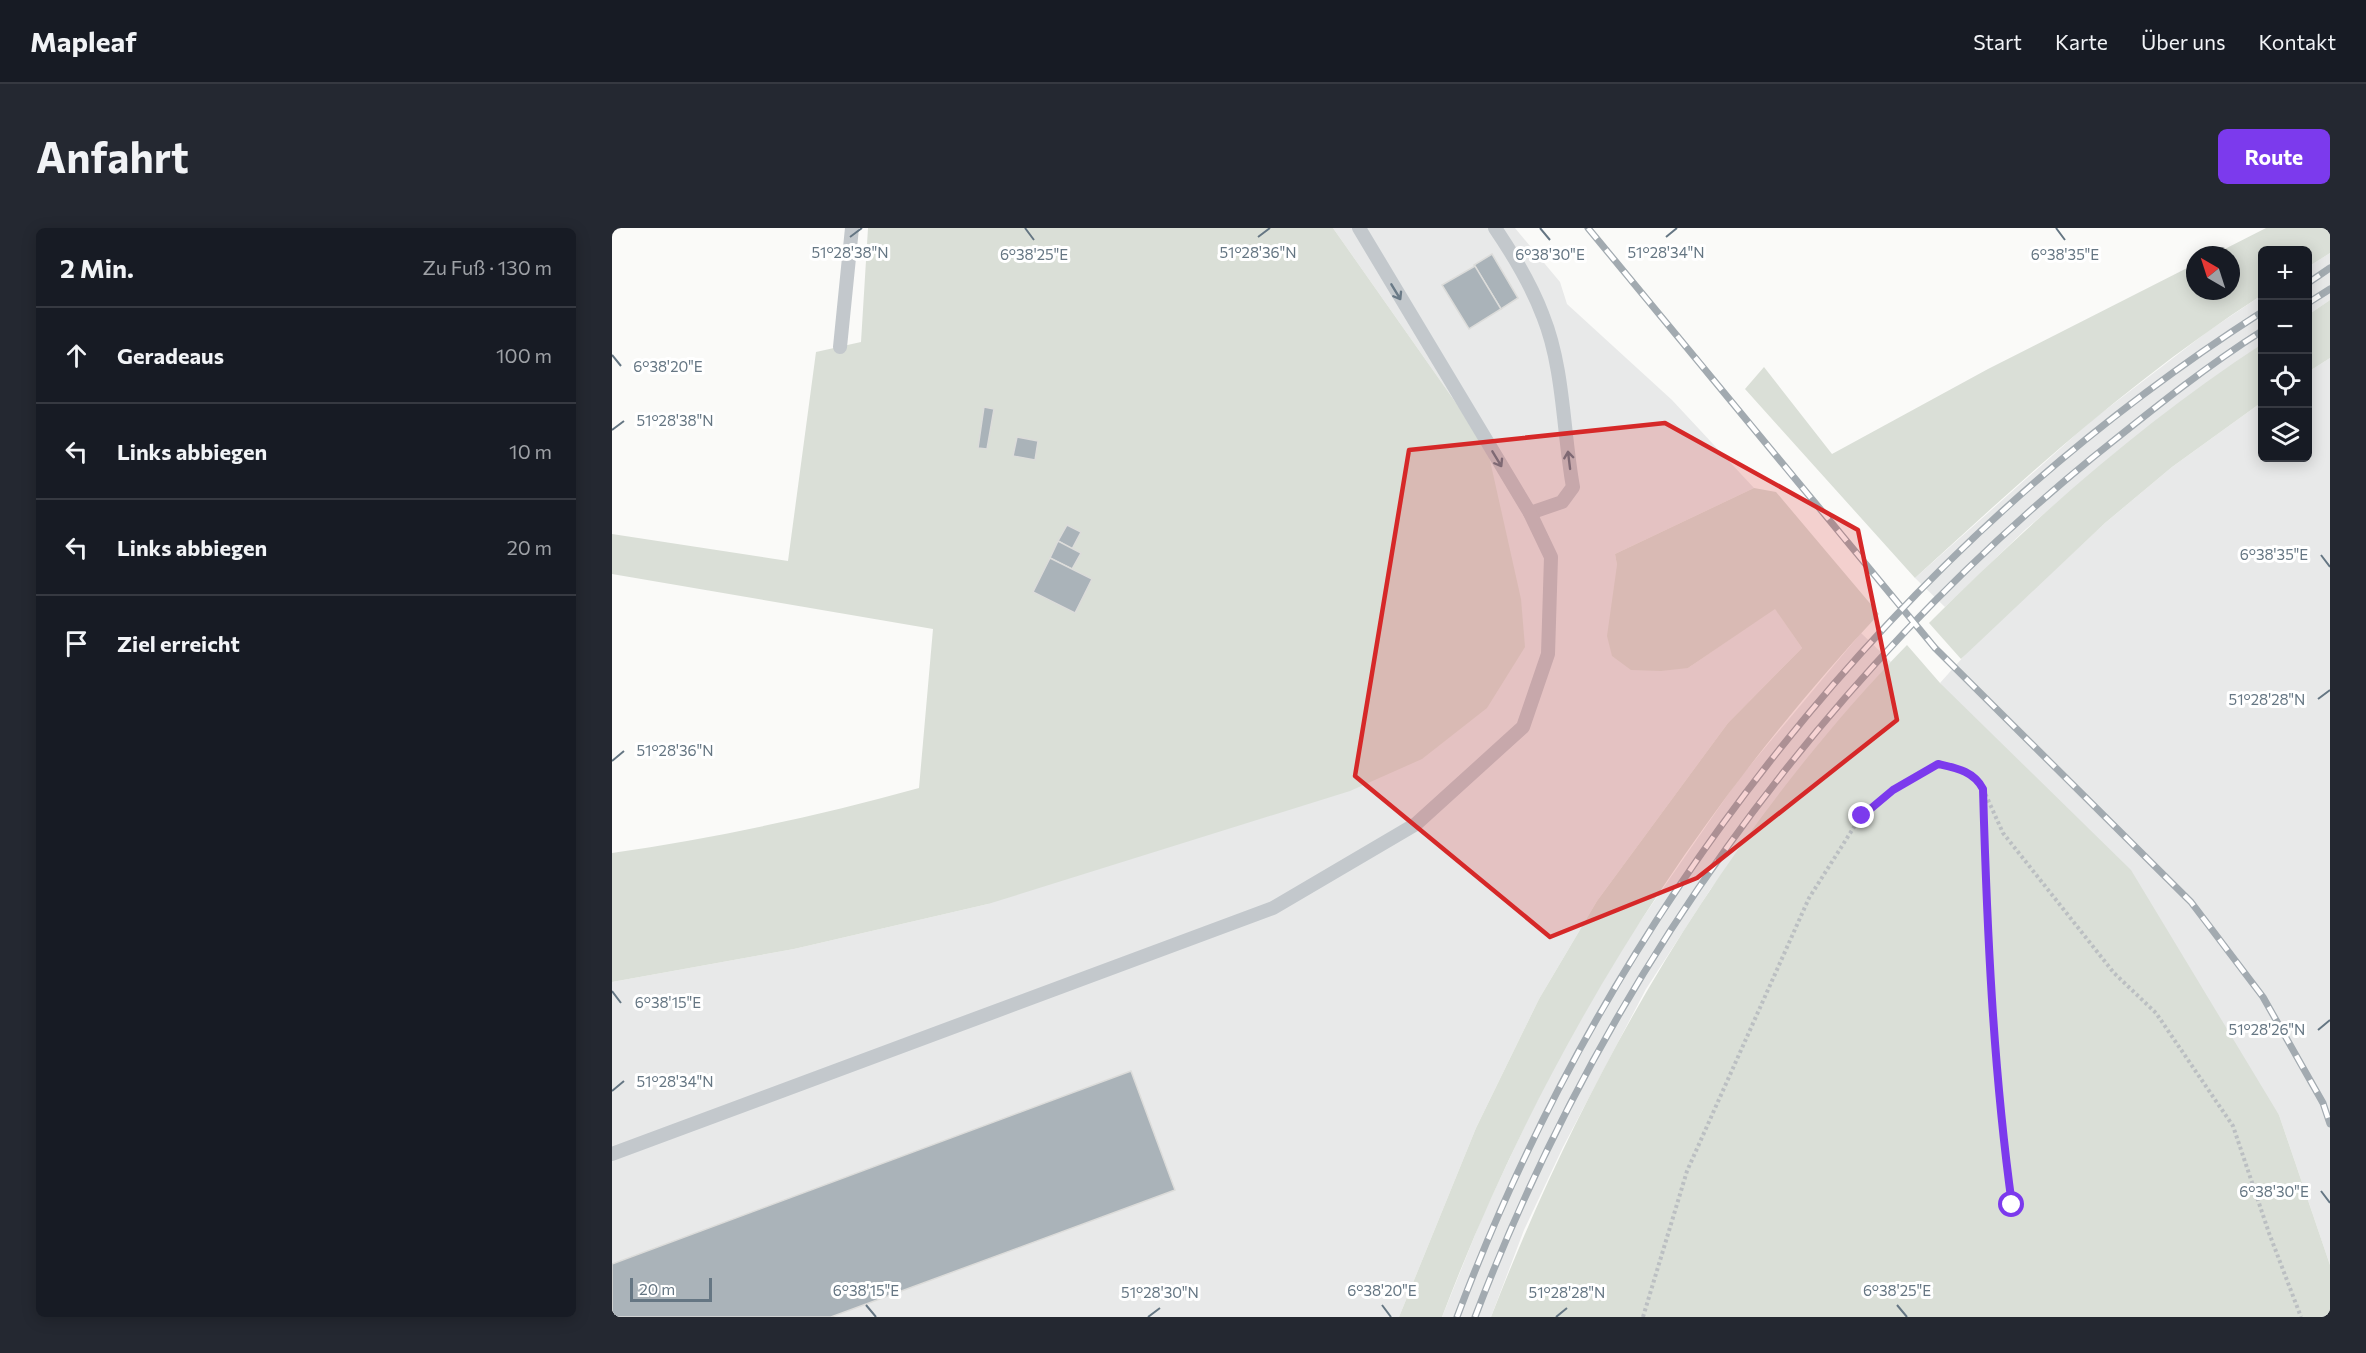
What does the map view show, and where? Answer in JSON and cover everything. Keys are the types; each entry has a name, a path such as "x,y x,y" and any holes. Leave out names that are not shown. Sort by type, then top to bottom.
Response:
{"lane":[{"path":"840,346 852,228"},
{"path":"612,1154 1273,908 1416,824 1523,727 1548,654 1551,557 1530,513 1359,228"},
{"path":"1495,228 1521,268 1544,318 1559,384 1573,487 1562,502 1530,513"}],"path":[{"path":"1643,1317 1688,1171 1809,898 1862,816 1893,790 1938,764 1964,770 1978,780 2003,833 2114,973 2156,1013 2233,1126 2269,1233 2301,1317"},
{"path":"1983,789 1987,930 2001,1124 2012,1205"}],"highlighted area":[{"path":"1665,423 1858,530 1897,720 1697,878 1550,937 1355,776 1409,450"}],"shaded area":[{"path":"868,228 1333,228 1487,447 1521,599 1525,647 1487,708 1422,759 1350,791 988,904 794,949 612,982 612,853 767,825 919,788 933,629 612,574 612,534 788,561 816,352 861,342"},
{"path":"1333,228 1515,228 1560,282 1567,304 1672,400 1754,488 1615,554 1617,565 1688,668 1775,608 1802,648 1728,723 1597,901 1539,999 1476,1128 1399,1317 612,1317 612,982 794,949 988,904 1487,447"},
{"path":"2266,228 2330,228 2330,253 2312,264 2312,246 2258,246 2258,298 2170,359 2082,429 1915,578 1745,389 1764,367 1832,454 1988,369 2186,269 2186,300 2240,300 2240,246 2231,246"},
{"path":"2330,253 2330,300 2312,312 2312,300 2312,264"},
{"path":"2258,298 2258,347 2114,454 2026,529 1945,607 1915,578 2091,421 2207,332"},
{"path":"2330,300 2330,358 2312,369 2312,354 2312,312"},
{"path":"2258,347 2258,405 2172,467 2105,523 1961,659 1929,623 2007,547 2088,475 2217,374"},
{"path":"2330,358 2330,1265 2279,1115 1940,683 1973,646 2105,523 2172,467 2258,405 2258,462 2312,462 2312,369"},
{"path":"1754,488 1776,492 1879,614 1810,692 1744,773 1683,857 1626,944 1574,1033 1525,1126 1481,1220 1442,1317 1399,1317 1476,1128 1539,999 1597,901 1728,723 1802,648 1775,609 1688,668 1661,671 1631,670 1612,656 1607,636 1617,565 1615,554"},
{"path":"1861,633 1891,662 1830,732 1710,890 1646,989 1563,1147 1524,1230 1491,1317 1442,1317 1483,1215 1529,1117 1570,1037 1630,936 1738,780"},
{"path":"1907,645 1940,683 2131,870 2279,1115 2330,1265 2330,1317 1491,1317 1570,1135 1616,1046 1665,960 1719,877 1777,796 1840,719"}],"building":[{"path":"1492,254 1518,298 1501,309 1474,265"},
{"path":"1475,266 1501,309 1469,329 1442,285"},
{"path":"984,407 994,409 987,449 978,448"},
{"path":"1017,437 1038,441 1035,460 1013,456"},
{"path":"1067,525 1081,532 1072,549 1058,541"},
{"path":"1058,541 1081,553 1072,569 1050,558"},
{"path":"1050,558 1092,579 1075,613 1033,592"},
{"path":"1131,1071 1175,1190 831,1317 612,1317 612,1264"}],"railway":[{"path":"1588,228 1935,648 2191,902 2263,997 2323,1103 2330,1124"},
{"path":"2312,280 2330,268"},
{"path":"2312,300 2330,289"},
{"path":"1457,1317 1521,1166 1596,1021 1682,882 1779,750 1886,626 2003,511 2128,406 2258,315"},
{"path":"1475,1317 1527,1193 1587,1073 1653,957 1727,847 1808,742 1896,641 1991,547 2133,425 2196,376 2258,334"}],"route":[{"path":"1862,816 1893,790 1938,764 1964,770 1978,780 1983,789 1990,974 2001,1124 2012,1205"}]}
